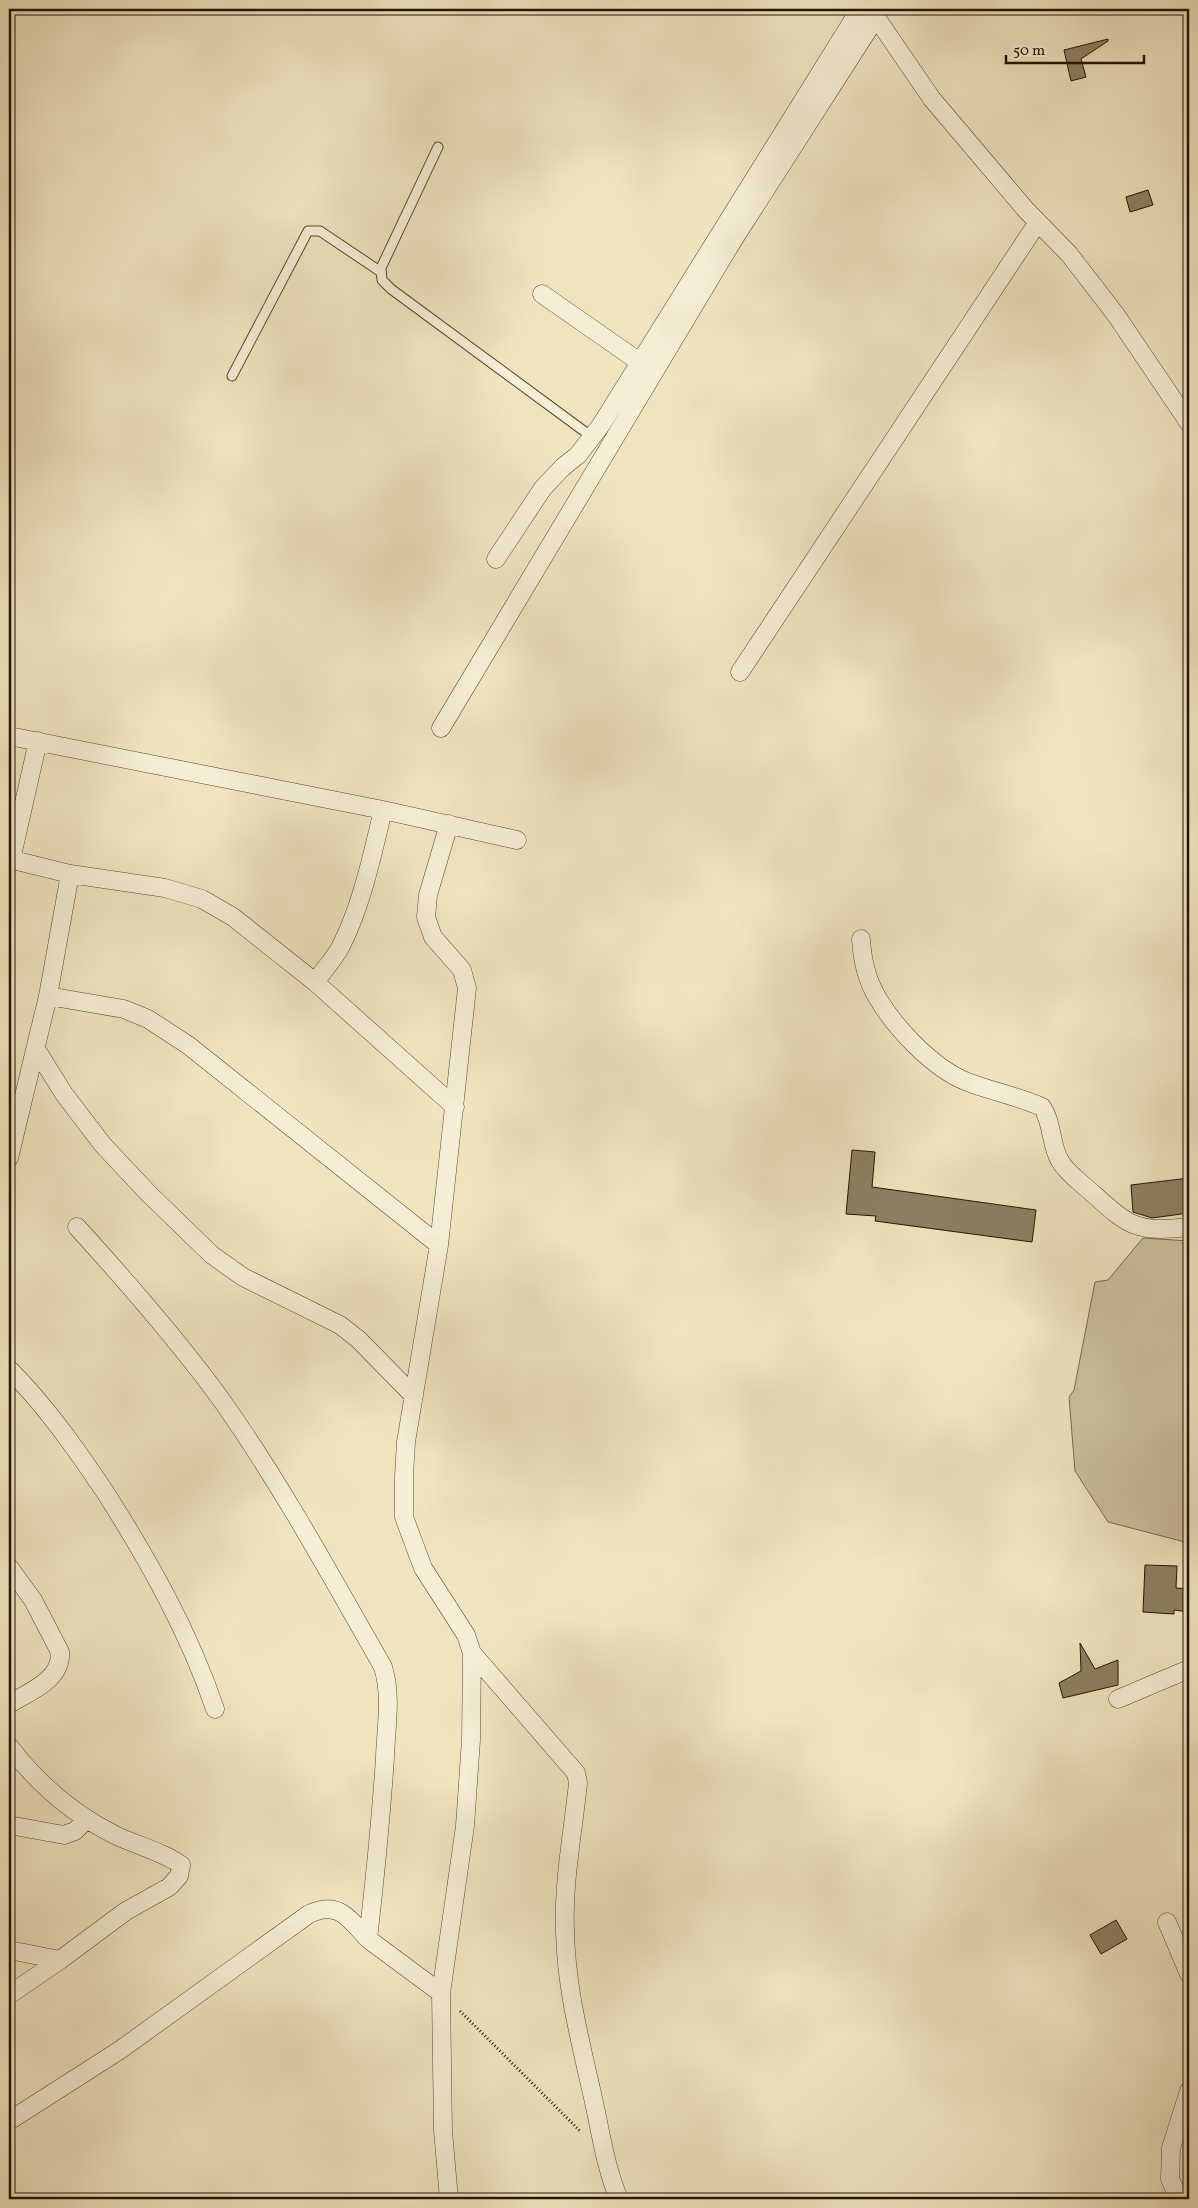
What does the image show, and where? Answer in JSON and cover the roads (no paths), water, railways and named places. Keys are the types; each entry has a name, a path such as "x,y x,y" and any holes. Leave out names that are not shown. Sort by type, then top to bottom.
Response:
{"street":[{"path":"496,559 543,488 563,467 578,455 592,437 641,363 860,9"},
{"path":"441,728 732,242 873,14 932,99 1038,222 1069,254 1116,315 1189,423"},
{"path":"740,672 1038,222"},
{"path":"542,294 641,363"},
{"path":"9,736 382,810 518,840"},
{"path":"38,741 10,859 70,874 164,888 202,900 233,917 315,982 455,1108"},
{"path":"315,982 339,949 356,911 371,861 382,810"},
{"path":"449,824 428,895 426,917 433,938 462,970 467,988 439,1245 406,1442 404,1517 423,1568 466,1635 472,1653 471,1740 465,1826 441,1993 443,2131 449,2199"},
{"path":"9,1158 48,996 70,874"},
{"path":"861,939 862,958 877,997 930,1060 964,1080 1042,1107 1048,1115 1060,1161 1070,1173 1123,1220 1152,1230 1189,1227"},
{"path":"48,996 124,1009 148,1019 188,1045 439,1245"},
{"path":"36,1049 64,1094 103,1145 212,1255 243,1277 340,1325 358,1339 414,1396"},
{"path":"77,1227 145,1302 220,1398 284,1495 383,1667 388,1684 388,1706 380,1827 368,1939"},
{"path":"9,1369 72,1442 128,1528 161,1584 202,1671 215,1709"},
{"path":"9,1566 33,1600 60,1652 61,1661 57,1671 46,1682 9,1704"},
{"path":"472,1653 576,1773 578,1783 565,1910 567,1976 578,2036 606,2161 619,2199"},
{"path":"1118,1699 1189,1669"},
{"path":"9,1746 27,1770 79,1814 181,1865 179,1876 169,1887 126,1911 9,1995"},
{"path":"9,1825 64,1834 75,1831 87,1819"},
{"path":"9,2121 120,2050 309,1914 322,1908 334,1909 349,1918 368,1939 441,1993"},
{"path":"1167,1922 1189,1974"},
{"path":"9,1950 60,1960"},
{"path":"1179,2199 1170,2179 1171,2148 1189,2092"}],"lane":[{"path":"438,147 381,268 382,280 391,289 592,437"},
{"path":"232,376 308,231 320,231 381,272"}]}
